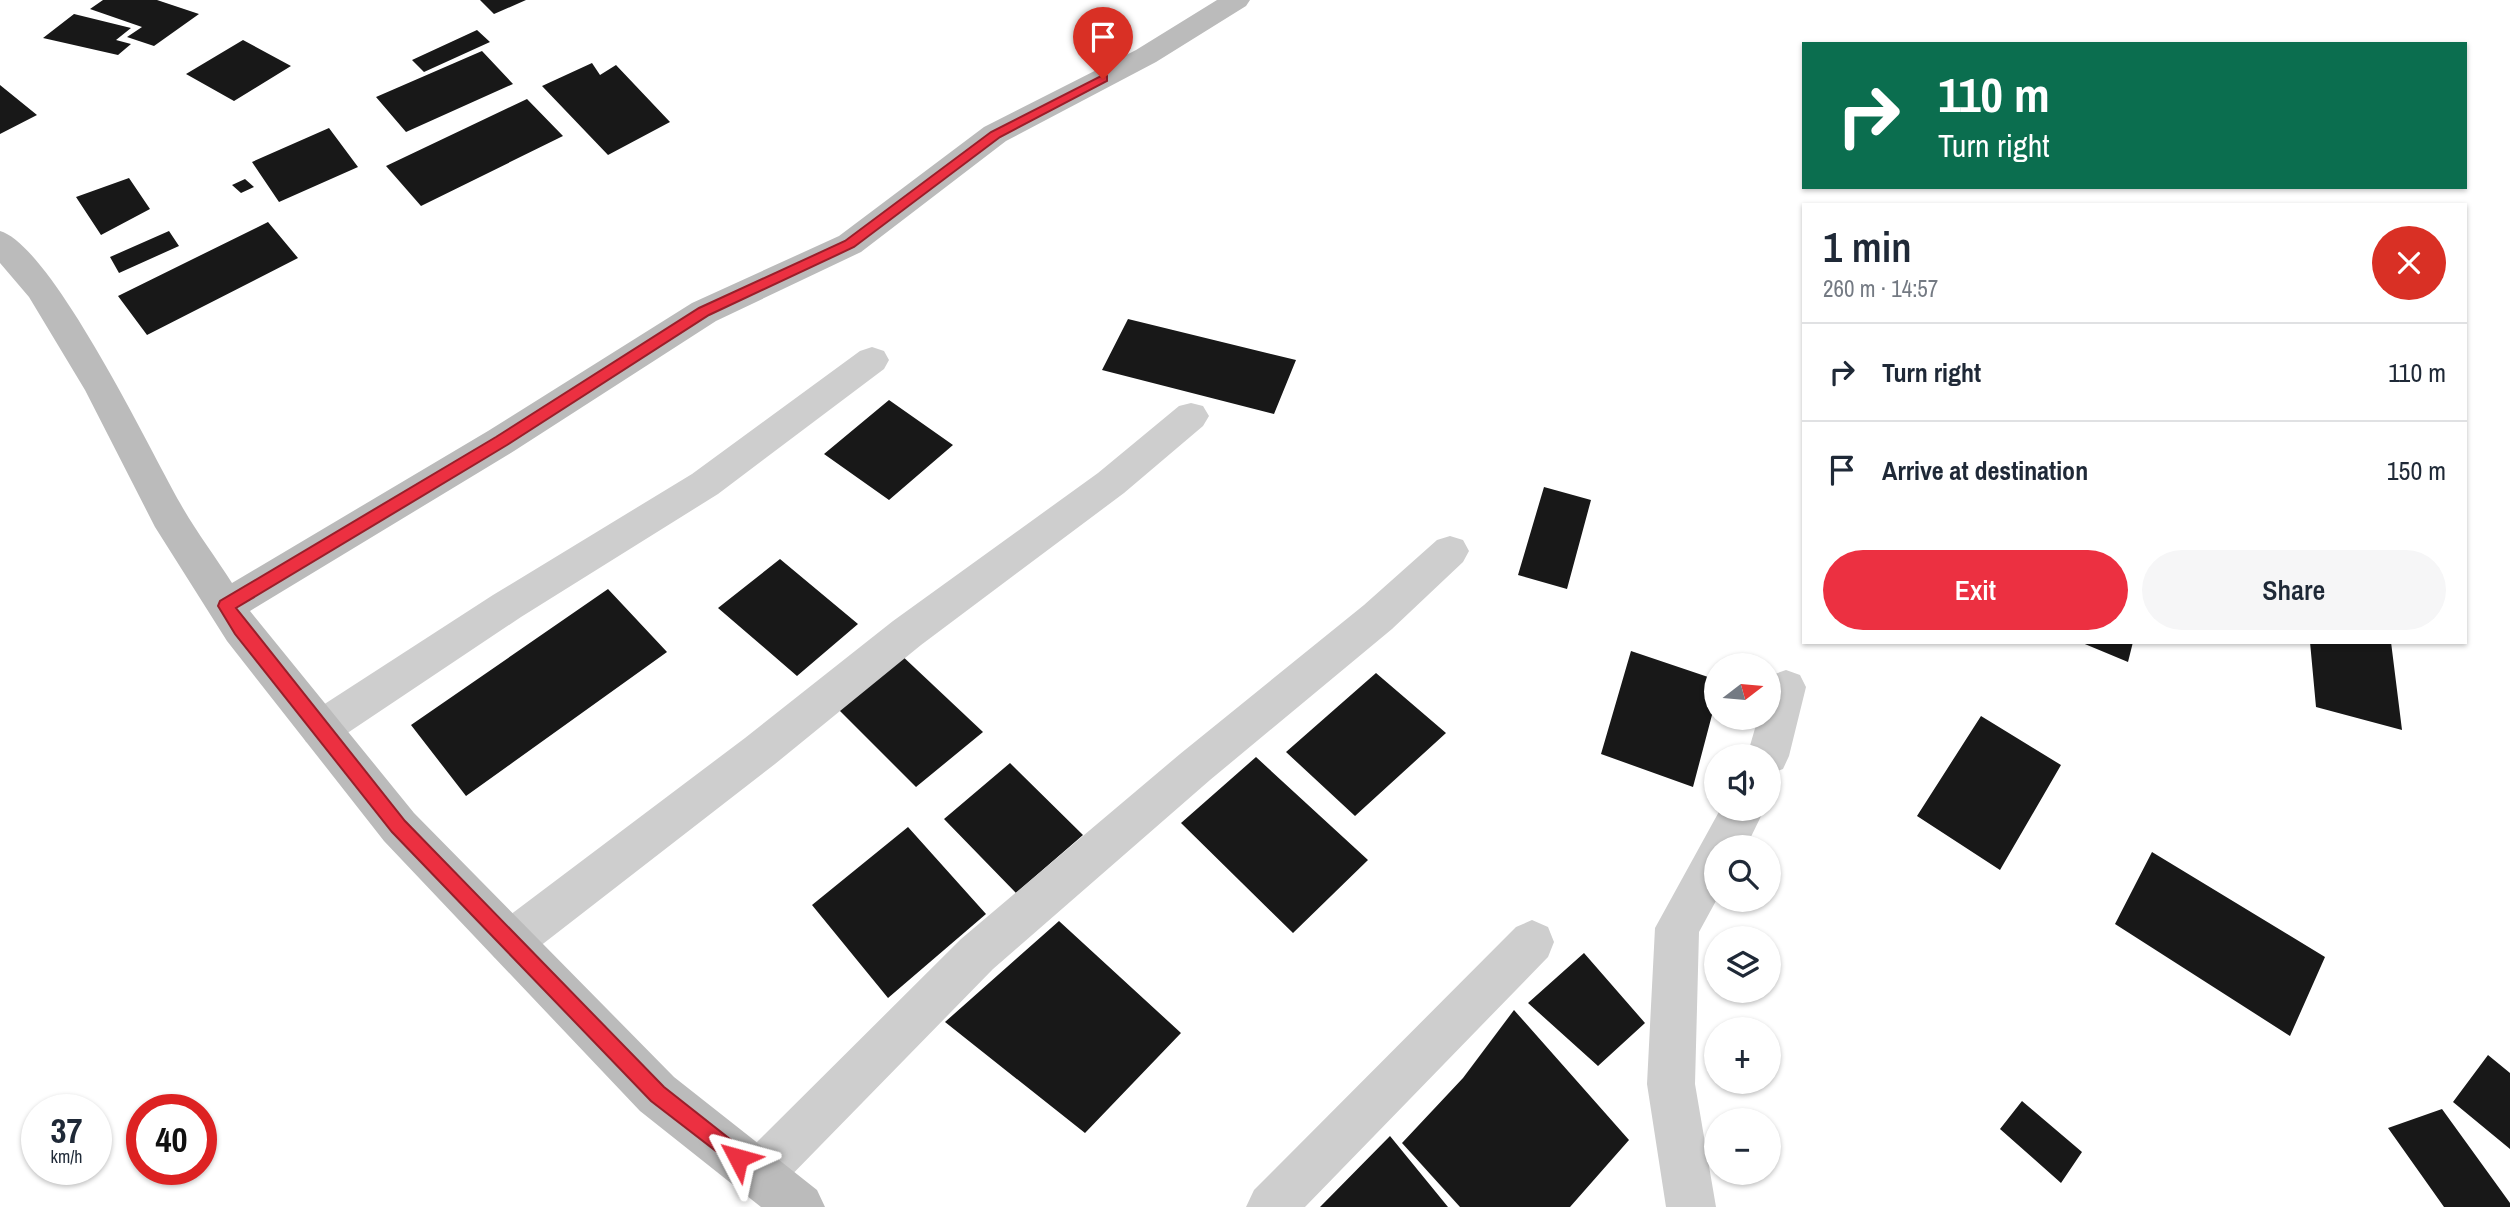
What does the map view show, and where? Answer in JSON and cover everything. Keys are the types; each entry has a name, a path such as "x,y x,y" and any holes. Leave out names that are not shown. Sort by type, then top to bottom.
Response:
{"street":[{"path":"226,606 501,441 704,312 850,244 995,134 1146,56 1236,0"},
{"path":"0,242 41,289 100,385 168,516 241,629 399,827 657,1094 800,1207"},
{"path":"320,729 506,606 705,484 872,360"},
{"path":"510,942 760,751 906,633 1111,483 1191,416"},
{"path":"759,1174 978,954 1195,767 1378,617 1450,551"},
{"path":"1771,744 1786,687"},
{"path":"1691,1207 1671,1084 1677,928 1704,880"},
{"path":"1272,1207 1532,942"}],"building":[{"path":"103,0 157,0 199,14 154,46 127,37 142,27 90,9"},
{"path":"480,0 526,0 494,14"},
{"path":"74,14 131,28 116,40 131,44 118,55 43,38"},
{"path":"477,30 490,42 424,72 412,60"},
{"path":"243,40 291,66 234,101 186,74"},
{"path":"482,51 513,84 406,132 376,97"},
{"path":"592,63 600,75 616,65 670,122 608,155 542,86"},
{"path":"0,85 37,115 0,134"},
{"path":"527,99 563,136 421,206 386,166"},
{"path":"329,128 358,167 279,202 252,162"},
{"path":"129,178 150,209 101,235 76,197"},
{"path":"245,179 254,187 241,193 232,185"},
{"path":"268,222 298,258 147,335 118,296"},
{"path":"169,231 179,246 119,273 110,257"},
{"path":"1128,319 1296,360 1274,414 1102,370"},
{"path":"889,400 953,445 889,500 824,454"},
{"path":"1544,487 1591,500 1567,589 1518,575"},
{"path":"780,559 858,624 797,676 718,608"},
{"path":"608,589 667,652 466,796 411,725"},
{"path":"2085,644 2132,644 2128,662"},
{"path":"2310,644 2391,644 2402,730 2316,707"},
{"path":"1631,651 1704,676 1704,730 1708,730 1693,787 1601,754"},
{"path":"898,652 983,732 916,787 832,703"},
{"path":"1376,673 1446,733 1355,816 1286,752"},
{"path":"1981,716 2061,765 2000,870 1917,816"},
{"path":"1256,757 1368,860 1293,933 1181,823"},
{"path":"1010,763 1083,835 1016,893 944,819"},
{"path":"908,827 986,914 888,998 812,905"},
{"path":"2152,852 2325,957 2290,1036 2115,924"},
{"path":"1059,921 1181,1033 1085,1133 945,1022"},
{"path":"1584,953 1645,1023 1598,1066 1528,1003"},
{"path":"1514,1010 1629,1140 1570,1207 1460,1207 1402,1143 1463,1078"},
{"path":"2488,1055 2510,1073 2510,1149 2453,1102"},
{"path":"2022,1101 2082,1152 2061,1183 2000,1129"},
{"path":"2442,1109 2510,1203 2510,1207 2444,1207 2388,1128"},
{"path":"1390,1136 1448,1207 1320,1207"}],"route":[{"path":"738,1158 657,1094 399,827 241,629 226,606 501,441 704,312 850,244 995,134 1103,79"}]}
